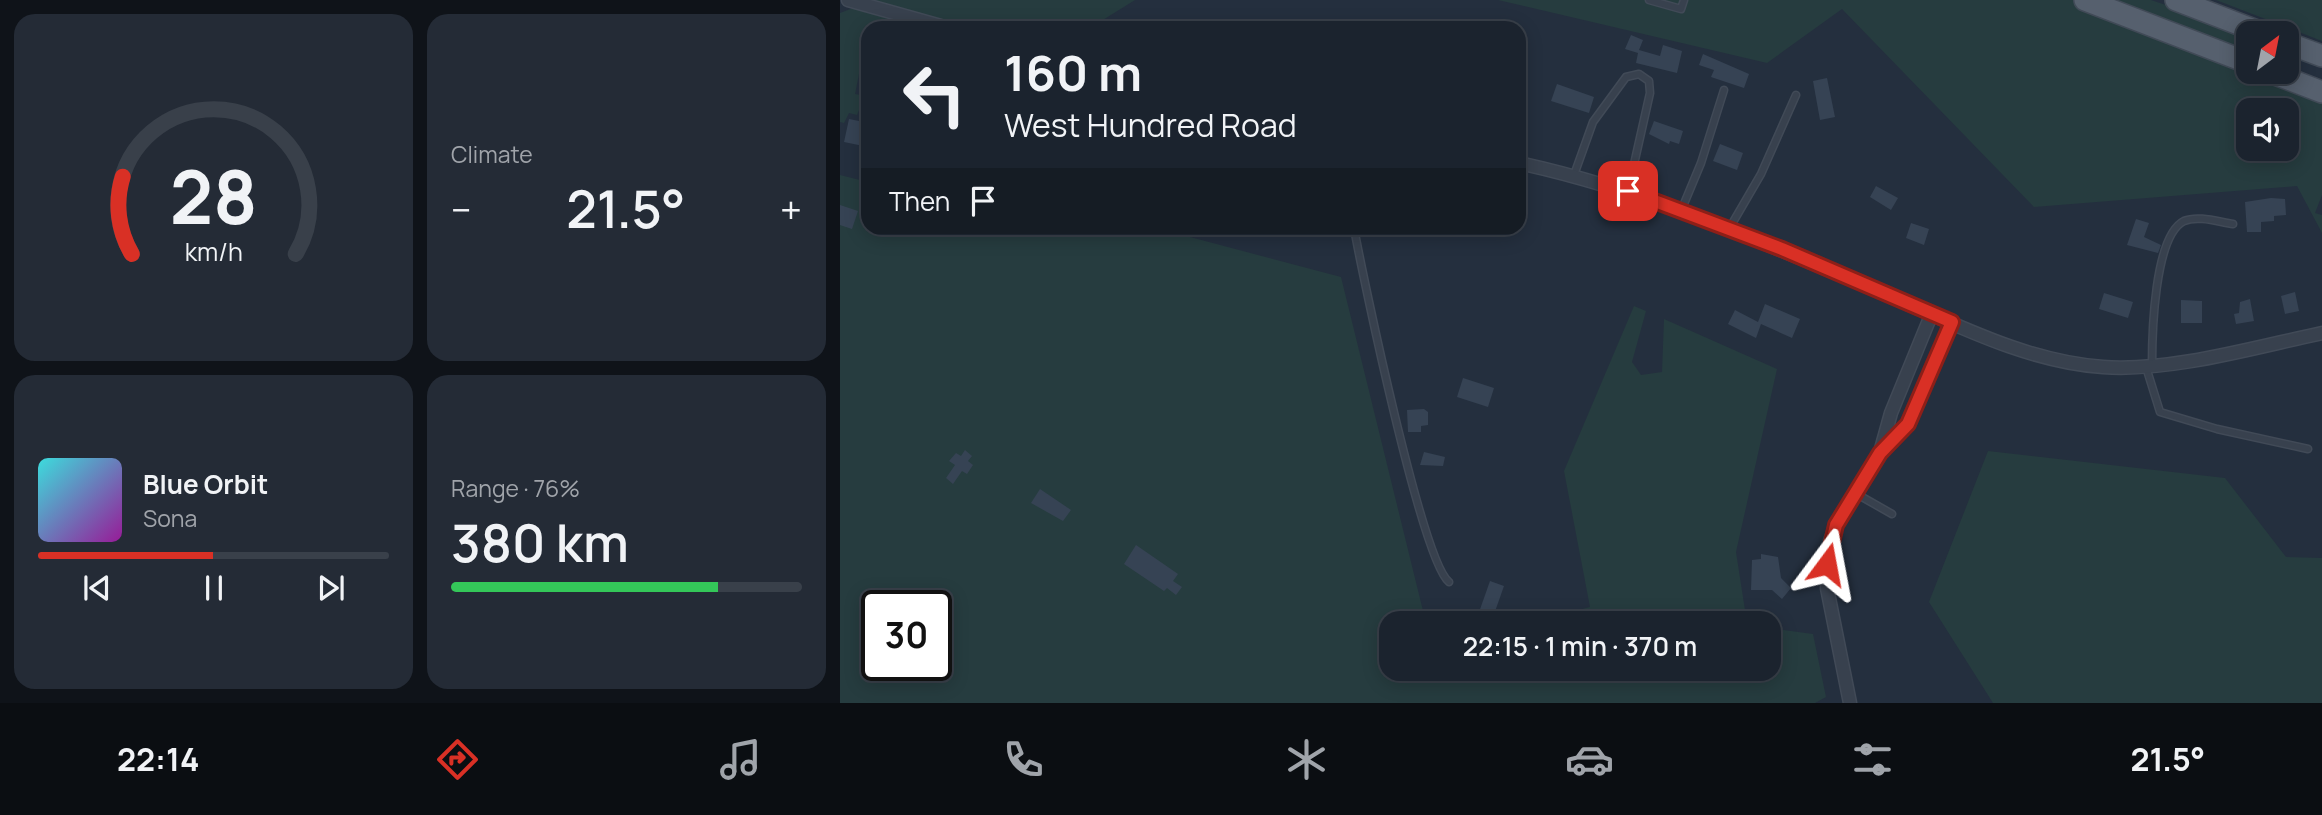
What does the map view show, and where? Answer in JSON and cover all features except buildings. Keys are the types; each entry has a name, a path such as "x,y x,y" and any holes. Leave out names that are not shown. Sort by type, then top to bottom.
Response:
{"main road":[{"path":"2085,0 2236,59"},
{"path":"2176,0 2236,23"},
{"path":"2300,48 2322,56"},
{"path":"2300,84 2322,92"}],"street":[{"path":"848,0 923,21"},
{"path":"1526,165 1628,191 1728,229 1952,322 2063,361 2099,367 2149,366 2322,333"},
{"path":"1880,453 1891,413 1932,313"},
{"path":"1850,703 1827,587 1827,564 1836,525 1880,453 1908,424 1952,322"}],"lane":[{"path":"1649,0 1681,9 1684,0"},
{"path":"1574,175 1592,122 1626,77 1639,74 1649,81 1650,93 1628,191"},
{"path":"1681,211 1701,163 1724,90"},
{"path":"1728,229 1761,174 1796,95"},
{"path":"2233,224 2190,220 2175,229 2166,244 2149,366 2160,412 2217,429 2308,449"},
{"path":"1355,235 1365,290 1400,433 1439,572 1449,582"},
{"path":"1855,493 1892,514"}],"green space":[{"path":"849,0 1135,0 1101,21 924,21"},
{"path":"1498,0 2083,0 2236,66 2236,84 2298,84 2322,93 2322,195 2315,213 2322,215 2322,233 2297,186 2034,207 1842,9 1767,63"},
{"path":"2107,0 2151,0 2236,29 2236,50"},
{"path":"2216,0 2322,0 2322,41 2300,32 2300,21 2270,21"},
{"path":"853,8 897,21 861,21 861,74 855,94 861,95 861,106 857,115 849,113 844,123 840,122 840,13"},
{"path":"840,175 861,180 861,235 1182,235 1341,277 1423,611 1379,611 1379,681 1781,681 1781,630 1813,634 1826,697 1815,703 840,703"},
{"path":"1634,306 1646,311 1632,362 1641,375 1662,372 1664,319 1777,369 1736,552 1745,611 1575,611 1590,607 1564,471"},
{"path":"1988,451 2225,478 2286,557 2322,558 2322,703 1993,703 1929,602"}],"route":[{"path":"1628,191 1782,249 1952,322 1908,424 1880,453 1836,525 1830,541 1827,564"}]}
